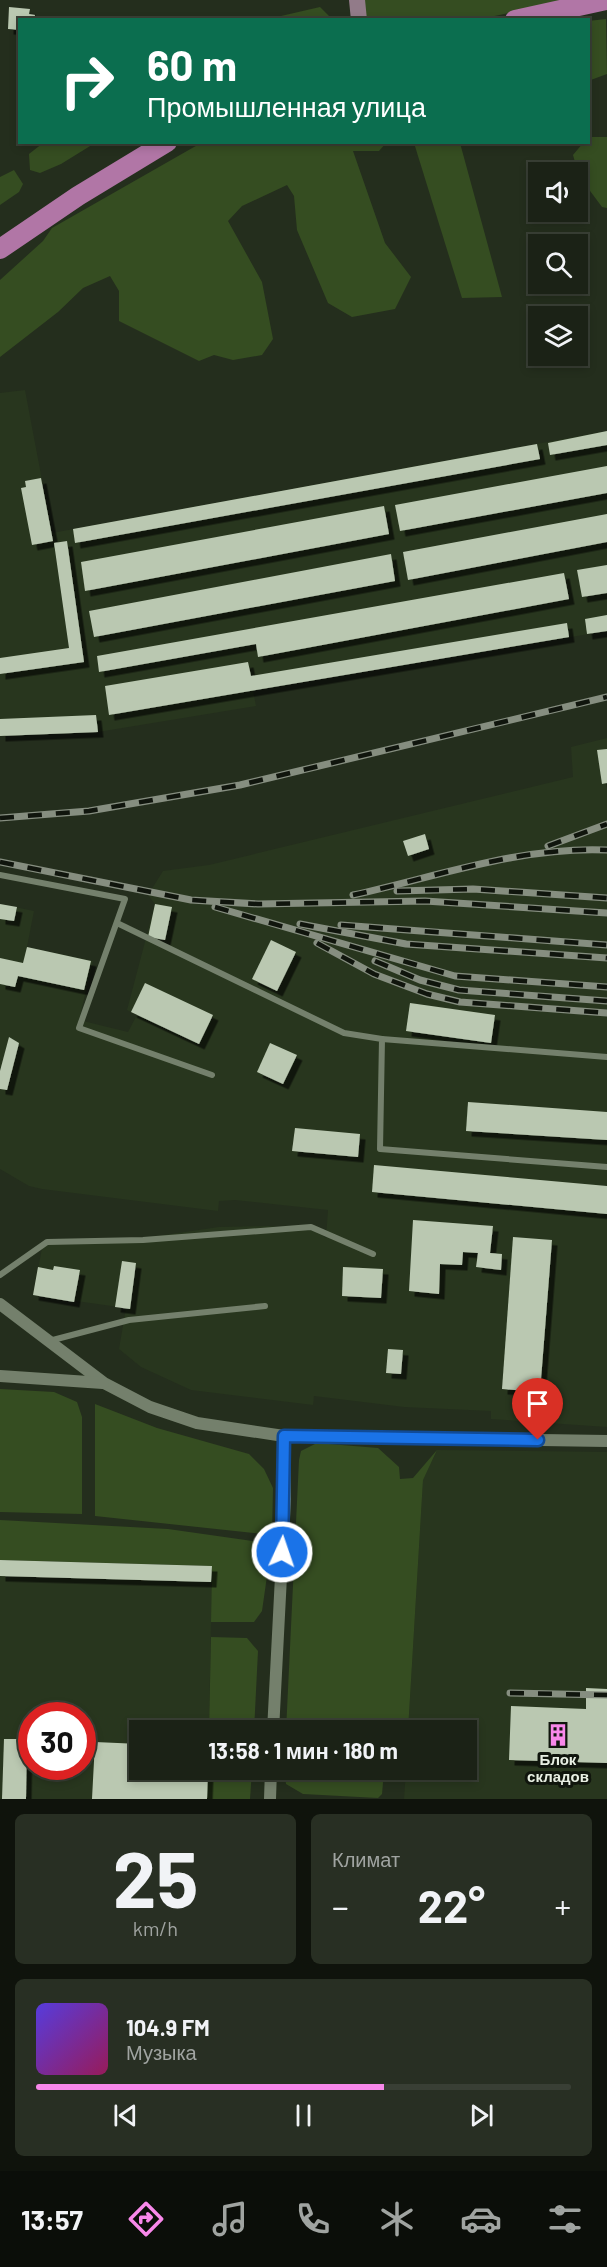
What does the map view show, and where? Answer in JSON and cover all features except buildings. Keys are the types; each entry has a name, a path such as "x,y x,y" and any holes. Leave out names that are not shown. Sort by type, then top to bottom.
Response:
{"main road":[{"path":"524,18 606,0"},
{"path":"0,249 78,196 164,144"}],"street":[{"path":"357,0 359,18"},
{"path":"0,1304 104,1383 173,1416 197,1423 284,1436 607,1441"},
{"path":"0,1376 104,1383"},
{"path":"274,1720 285,1499 284,1436"},
{"path":"270,1799 271,1780"}],"lane":[{"path":"0,875 125,899 79,1028 212,1075"},
{"path":"117,923 344,1033 382,1039 607,1057"},
{"path":"382,1039 380,1149 607,1167"},
{"path":"0,1275 47,1242 143,1240 311,1227 373,1254"},
{"path":"48,1341 129,1320 265,1306"}],"shaded area":[{"path":"25,390 52,533 607,431 607,631 253,690 256,706 98,732 0,736 0,393"},
{"path":"607,738 607,1427 491,1419 491,1411 404,1407 314,1396 313,1405 191,1390 141,1367 119,1349 126,1308 33,1295 43,1243 138,1239 219,1227 269,1226 316,1231 326,1238 328,1210 235,1200 219,1201 218,1211 42,1189 29,1186 0,1169 0,904 34,911 27,947 93,961 79,1020 128,1032 137,1015 127,1010 155,904 148,895 163,871 209,865 573,777 571,747"},
{"path":"437,1450 607,1452 607,1799 404,1799 405,1780 477,1780 477,1720 409,1720 423,1479"},
{"path":"0,1560 212,1566 209,1720 129,1720 129,1780 208,1780 207,1799 0,1799"}],"green space":[{"path":"363,0 569,0 485,18 366,18"},
{"path":"320,7 331,18 272,18"},
{"path":"606,19 607,74 590,80 590,21"},
{"path":"590,137 607,137 607,208 602,207 588,188 588,162 575,162 573,155 582,144 590,144"},
{"path":"42,144 93,144 61,164 40,173 30,170 29,154"},
{"path":"199,144 385,144 379,151 353,151 385,243 411,277 395,309 352,317 328,303 297,230 294,196 287,185 242,206 228,221 262,282 273,339 262,355 233,360 214,355 199,361 119,321 119,291 110,276 83,288 58,312 0,357 0,280 43,241 52,228"},
{"path":"414,144 460,144 502,297 462,298"},
{"path":"14,170 23,184 19,192 0,205 0,177"},
{"path":"0,1389 54,1392 77,1402 82,1417 82,1514 0,1512"},
{"path":"95,1404 157,1428 249,1454 264,1469 273,1488 272,1535 95,1516"},
{"path":"317,1443 378,1448 399,1467 400,1479 413,1478 437,1450 423,1480 409,1720 287,1720 301,1451"},
{"path":"0,1520 168,1529 267,1543 271,1548 262,1611 254,1622 211,1622 212,1566 0,1560"},
{"path":"211,1637 247,1638 258,1651 255,1720 209,1720"},
{"path":"208,1780 251,1780 250,1799 207,1799"},
{"path":"285,1780 383,1780 382,1794 378,1798 303,1794 286,1784"}],"railway":[{"path":"0,818 89,811 240,785 607,697"},
{"path":"548,846 607,824"},
{"path":"353,895 511,858 575,850 607,850"},
{"path":"0,862 191,900 258,904 425,901 607,913"},
{"path":"397,891 473,889 607,898"},
{"path":"215,907 455,976 607,987"},
{"path":"300,924 406,944 607,958"},
{"path":"341,925 607,945"},
{"path":"317,943 374,974 427,994 460,1002 607,1013"},
{"path":"375,961 420,980 459,990 607,1001"},
{"path":"510,1693 607,1695"}],"place":[{"name":"Блок складов","path":"558,1735"}],"route":[{"path":"282,1552 285,1499 284,1436 538,1440"}]}
